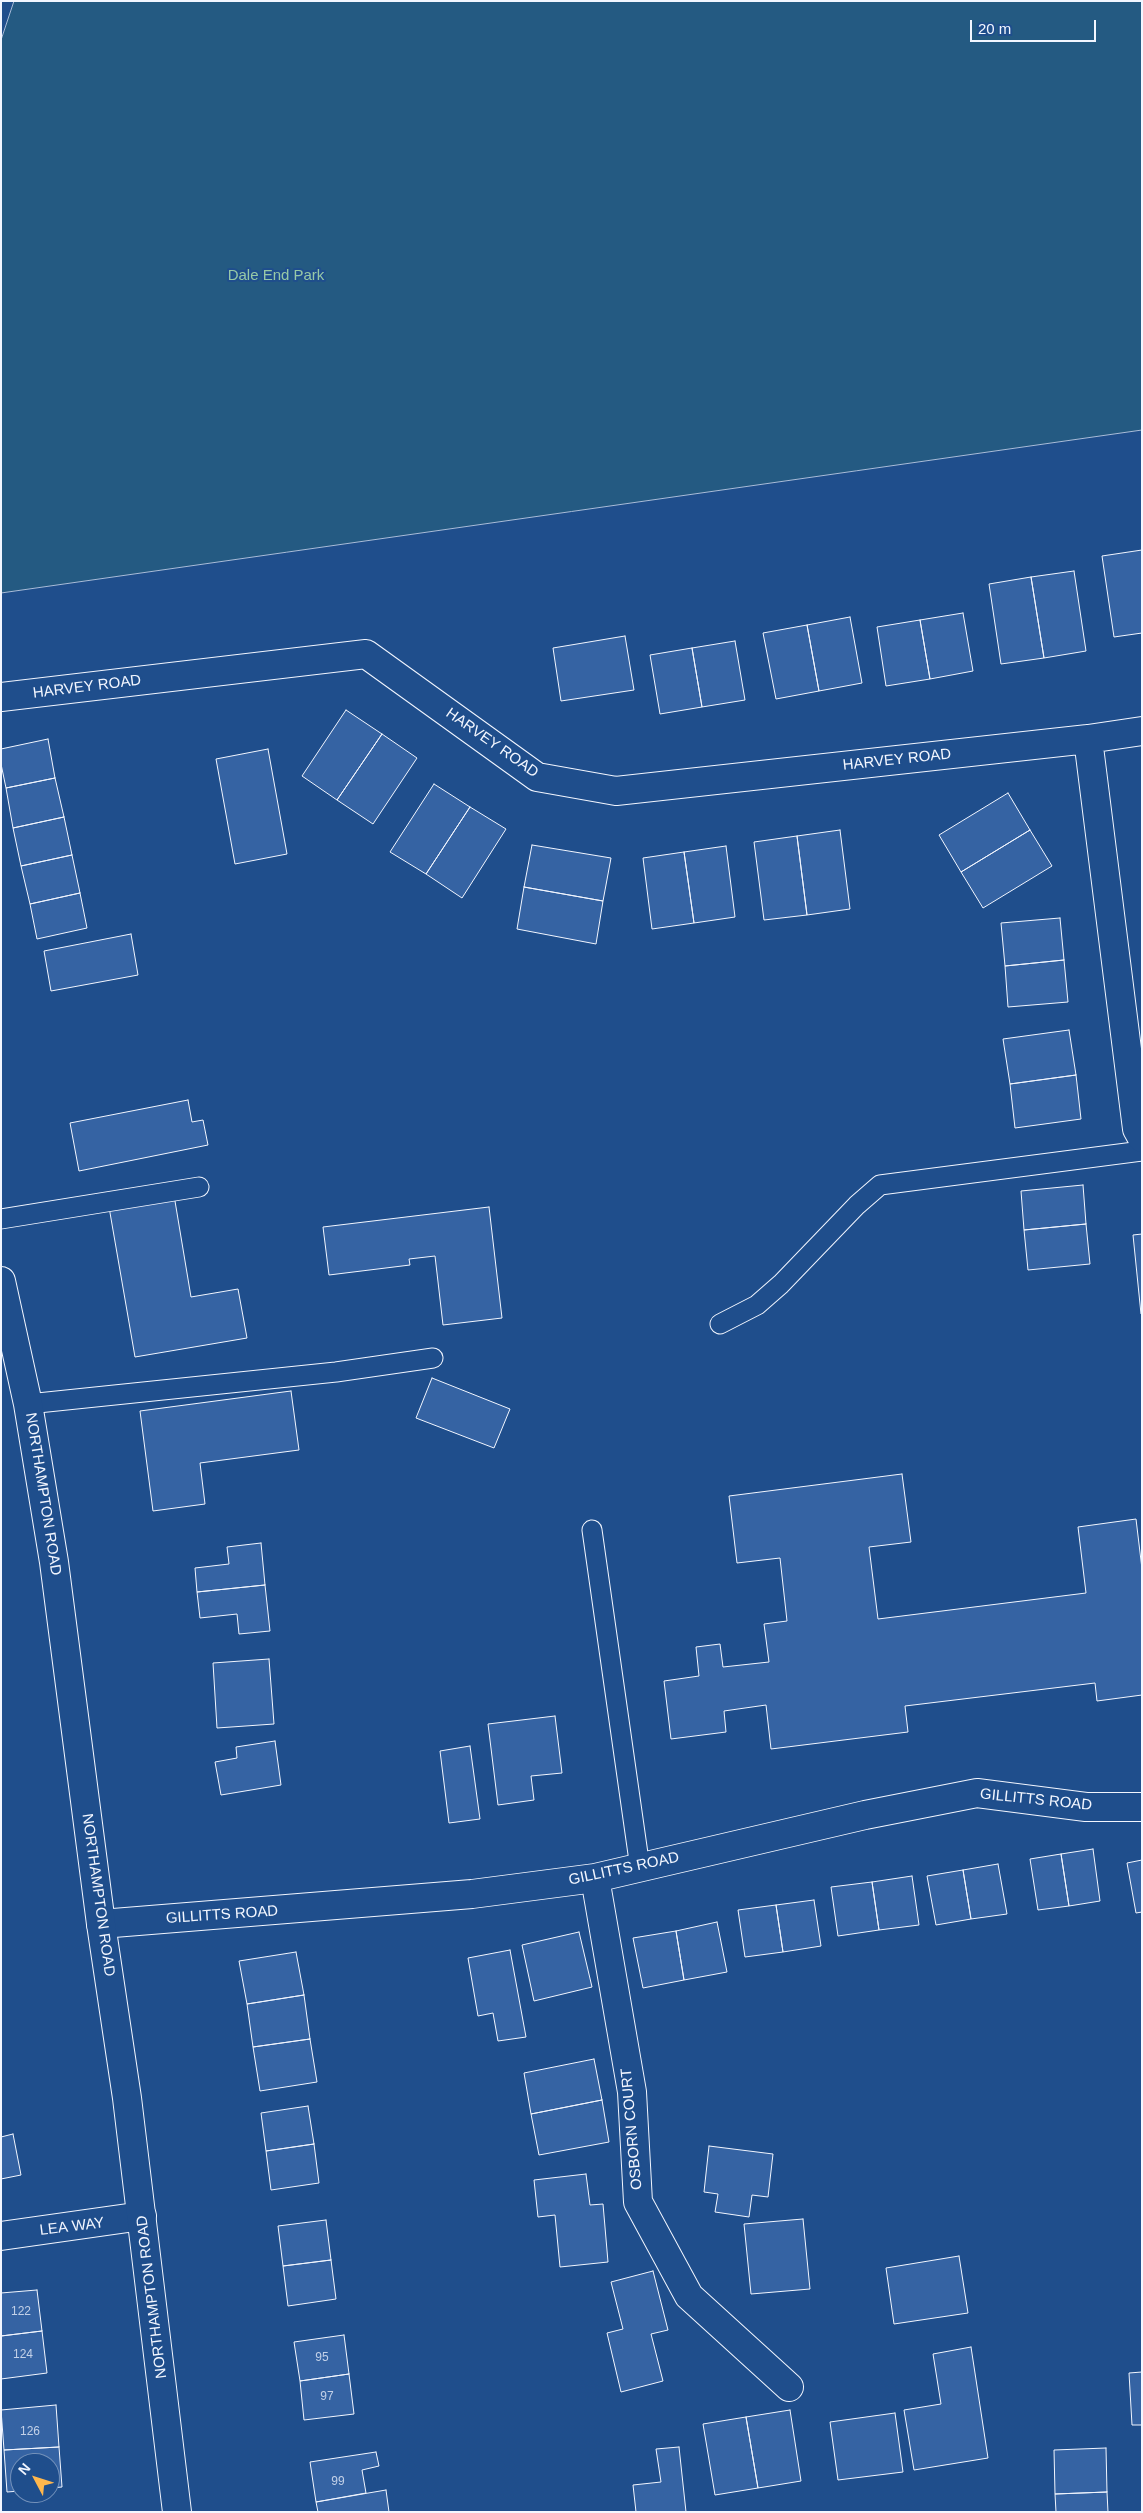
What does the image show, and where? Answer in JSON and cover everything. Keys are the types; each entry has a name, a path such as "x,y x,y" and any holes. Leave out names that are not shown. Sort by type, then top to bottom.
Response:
{"street":[{"name":"HARVEY ROAD","path":"1,697 366,654 537,777 616,792 1088,739 1142,731"},
{"path":"1088,739 1137,1129 1142,1138"},
{"name":"NORTHAMPTON ROAD","path":"1,1282 28,1404 62,1616 101,1924 123,2063 177,2512"},
{"name":"GILLITTS ROAD","path":"101,1924 472,1894 595,1878 865,1815 977,1793 1086,1807 1142,1807"},
{"name":"OSBORN COURT","path":"595,1878 632,2092 638,2202 689,2296 789,2387"},
{"name":"LEA WAY","path":"1,2236 142,2216"}],"lane":[{"path":"720,1324 757,1305 781,1284 857,1205 880,1185 1142,1151"},
{"path":"1,1219 199,1187"},
{"path":"28,1404 336,1372 433,1358"},
{"path":"592,1530 640,1868"}],"green space":[{"name":"Dale End Park","path":"14,1 1142,1 1142,430 1,593 1,40"}],"building":[{"path":"1142,550 1142,633 1114,637 1102,556"},
{"path":"1074,571 1086,651 1044,658 1031,577"},
{"path":"1031,577 1044,658 1001,664 989,584"},
{"path":"963,613 973,671 930,679 920,620"},
{"path":"850,617 862,683 819,691 807,625"},
{"path":"920,620 930,679 886,686 877,627"},
{"path":"807,625 819,691 776,699 763,633"},
{"path":"625,636 634,690 561,701 553,648"},
{"path":"735,641 745,700 702,707 692,648"},
{"path":"692,648 702,707 660,714 650,655"},
{"path":"346,710 382,734 337,800 302,776"},
{"path":"382,734 417,758 373,824 337,800"},
{"path":"48,739 55,778 6,788 1,764 1,749"},
{"path":"268,749 287,854 235,864 216,759"},
{"path":"55,778 64,817 13,828 6,788"},
{"path":"434,784 470,807 426,874 390,852"},
{"path":"1008,793 1030,830 961,872 939,835"},
{"path":"470,807 506,829 462,898 426,874"},
{"path":"64,817 72,855 21,866 13,828"},
{"path":"840,830 850,909 807,915 797,836"},
{"path":"1030,830 1052,866 983,908 961,872"},
{"path":"797,836 807,915 764,920 754,842"},
{"path":"532,845 611,858 603,901 524,887"},
{"path":"726,846 735,917 694,923 684,852"},
{"path":"684,852 694,923 652,929 643,858"},
{"path":"72,855 80,893 30,904 21,866"},
{"path":"524,887 603,901 596,944 517,929"},
{"path":"80,893 87,928 37,939 30,904"},
{"path":"1060,918 1064,960 1005,966 1001,923"},
{"path":"131,934 138,975 51,991 44,951"},
{"path":"1064,960 1068,1002 1008,1007 1005,966"},
{"path":"1069,1030 1076,1075 1010,1084 1003,1039"},
{"path":"1076,1075 1081,1119 1015,1128 1010,1084"},
{"path":"188,1100 192,1122 203,1120 208,1145 79,1171 70,1123"},
{"path":"1083,1185 1086,1224 1024,1230 1021,1191"},
{"path":"174,1195 191,1297 238,1289 247,1338 135,1357 109,1207"},
{"path":"489,1207 502,1318 443,1325 435,1256 409,1259 410,1265 329,1275 323,1227"},
{"path":"1086,1224 1090,1264 1028,1270 1024,1230"},
{"path":"1142,1234 1142,1314 1141,1314 1133,1235"},
{"path":"432,1378 510,1409 494,1448 416,1418"},
{"path":"291,1391 299,1450 200,1463 205,1504 153,1511 140,1411"},
{"path":"902,1474 911,1542 869,1547 878,1619 1086,1593 1078,1527 1136,1519 1142,1569 1142,1695 1097,1701 1095,1683 905,1706 908,1732 771,1749 766,1705 724,1711 726,1732 671,1739 664,1681 699,1676 696,1647 720,1644 723,1667 769,1662 764,1624 787,1621 780,1558 737,1563 729,1496"},
{"path":"261,1543 265,1585 197,1592 195,1568 229,1564 227,1547"},
{"path":"265,1585 270,1631 239,1634 237,1614 200,1618 197,1592"},
{"path":"269,1659 274,1724 217,1728 213,1663"},
{"path":"555,1716 562,1773 531,1776 534,1800 498,1805 488,1724"},
{"path":"275,1741 281,1785 221,1795 215,1762 237,1758 236,1747"},
{"path":"470,1746 480,1819 449,1823 440,1751"},
{"path":"1093,1849 1100,1901 1069,1906 1061,1854"},
{"path":"1061,1854 1069,1906 1038,1910 1030,1859"},
{"path":"1142,1860 1142,1912 1136,1913 1127,1863"},
{"path":"998,1864 1007,1914 971,1919 963,1870"},
{"path":"963,1870 971,1919 936,1925 927,1876"},
{"path":"912,1876 919,1925 879,1930 872,1882"},
{"path":"872,1882 879,1930 838,1936 831,1887"},
{"path":"814,1900 821,1946 783,1952 776,1905"},
{"path":"776,1905 783,1952 745,1957 738,1910"},
{"path":"717,1922 727,1972 684,1980 676,1931"},
{"path":"676,1931 684,1980 643,1988 633,1938"},
{"path":"579,1932 592,1987 534,2001 522,1945"},
{"path":"510,1950 526,2037 498,2041 493,2013 478,2016 468,1958"},
{"path":"296,1952 304,1995 247,2004 239,1961"},
{"path":"304,1995 310,2039 253,2047 247,2004"},
{"path":"310,2039 317,2082 260,2091 253,2047"},
{"path":"594,2059 602,2100 531,2114 524,2073"},
{"path":"602,2100 609,2142 539,2155 531,2114"},
{"path":"308,2106 314,2144 266,2151 261,2113"},
{"path":"13,2134 21,2175 1,2179 1,2137"},
{"path":"314,2144 319,2183 271,2190 266,2151"},
{"path":"709,2146 773,2154 768,2197 752,2195 749,2217 715,2212 718,2194 704,2192"},
{"path":"586,2174 590,2205 603,2204 608,2262 560,2267 555,2215 538,2217 534,2180"},
{"path":"803,2219 810,2289 751,2294 744,2224"},
{"path":"326,2220 331,2260 283,2266 278,2226"},
{"path":"959,2256 968,2313 894,2324 886,2268"},
{"path":"331,2260 336,2299 288,2306 283,2266"},
{"path":"653,2271 668,2330 651,2334 663,2381 621,2392 607,2333 623,2329 611,2282"},
{"path":"37,2290 42,2331 1,2336 1,2293"},
{"path":"42,2331 47,2373 1,2379 1,2336"},
{"path":"344,2335 349,2374 300,2381 294,2342"},
{"path":"971,2347 988,2458 914,2470 904,2410 941,2404 933,2354"},
{"path":"1142,2372 1142,2425 1132,2425 1129,2373"},
{"path":"349,2374 354,2414 304,2420 300,2381"},
{"path":"56,2405 59,2447 4,2450 1,2410"},
{"path":"790,2410 801,2481 758,2488 746,2417"},
{"path":"895,2413 903,2472 838,2480 830,2422"},
{"path":"746,2417 758,2488 715,2495 703,2424"},
{"path":"59,2447 59,2453 10,2453 10,2492 7,2492 4,2450"},
{"path":"679,2447 686,2512 636,2512 633,2485 661,2482 656,2449"},
{"path":"1106,2448 1107,2492 1055,2494 1054,2450"},
{"path":"376,2452 379,2466 362,2470 366,2493 316,2502 310,2462"},
{"path":"60,2460 62,2487 60,2487"},
{"path":"386,2490 389,2512 318,2512 316,2502"},
{"path":"1107,2492 1108,2512 1056,2512 1055,2494"}]}
